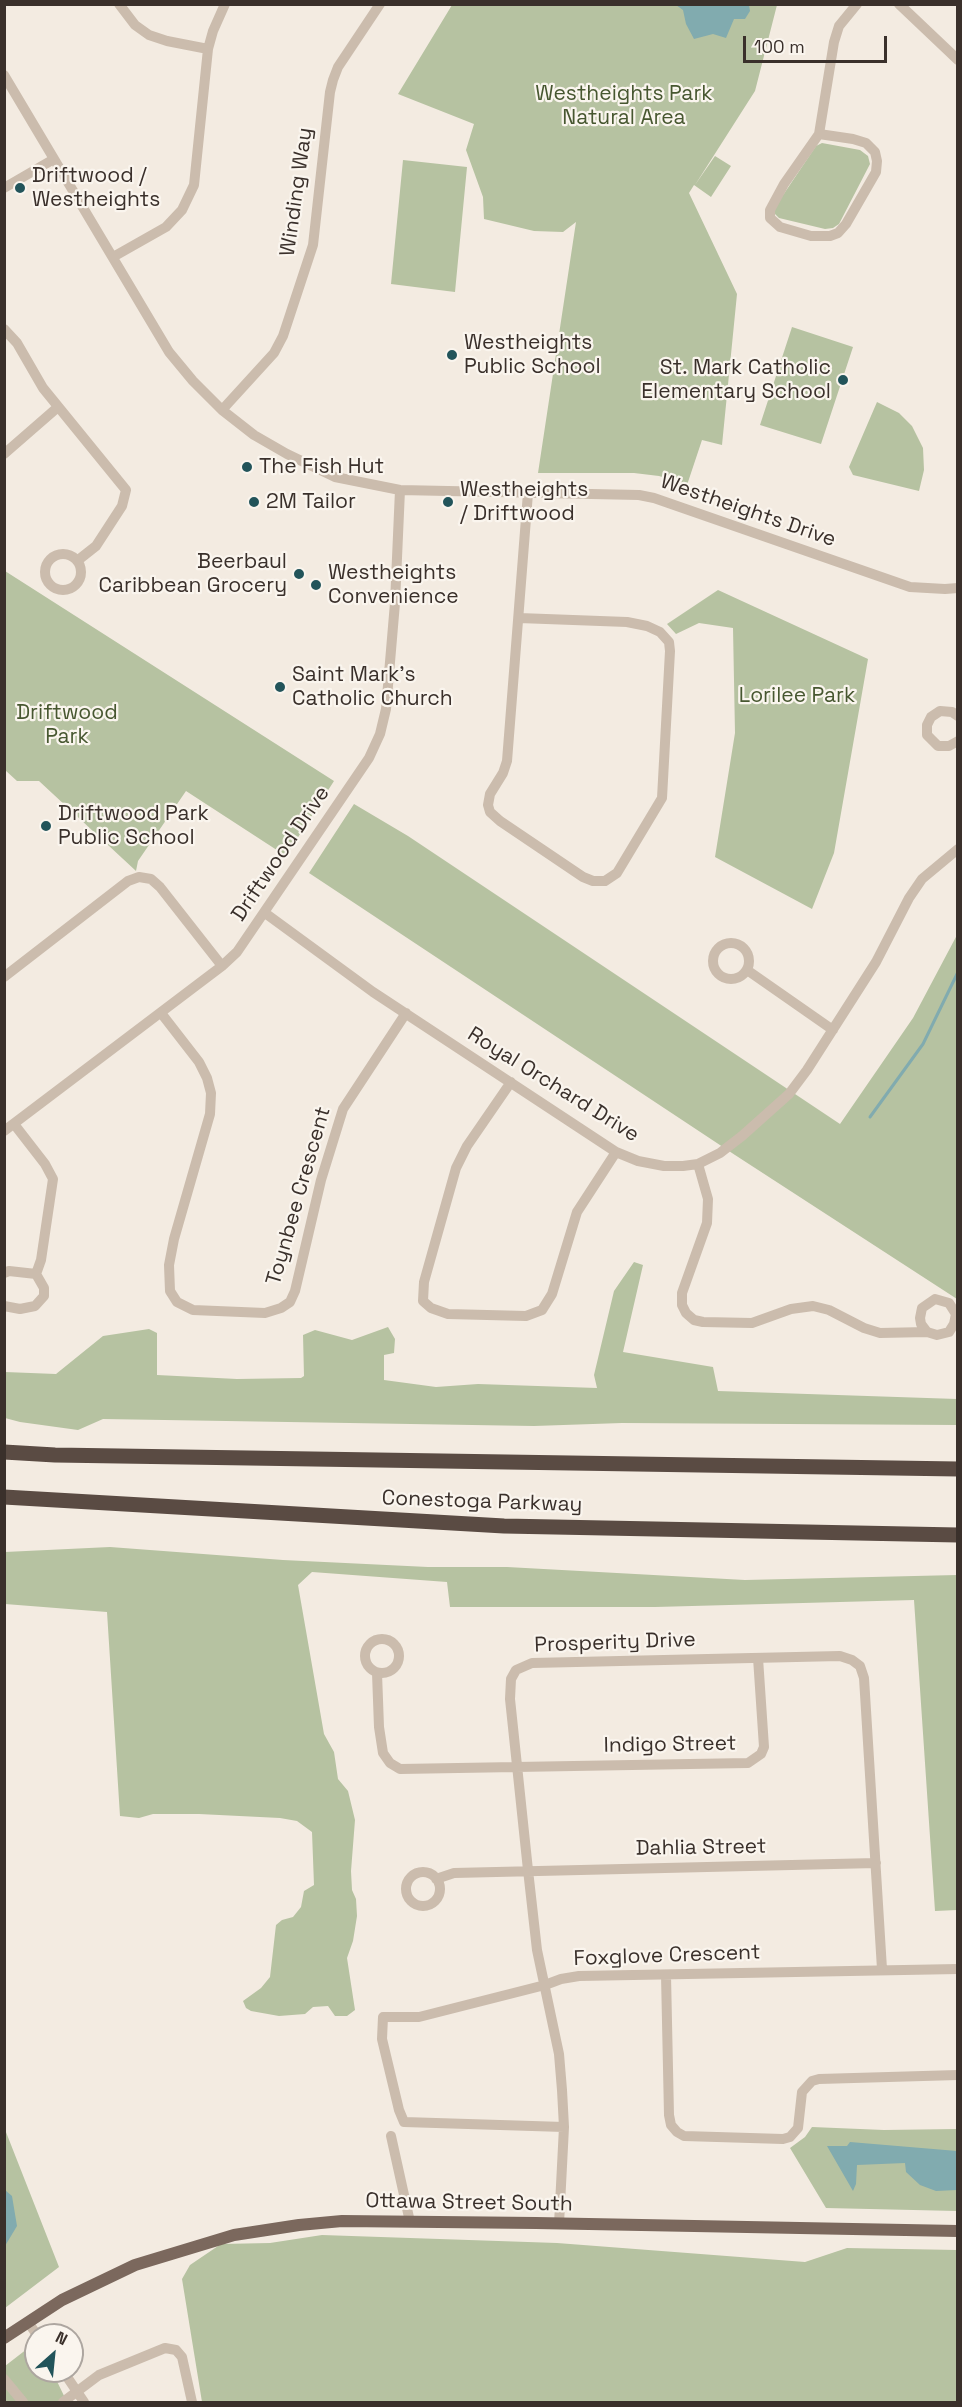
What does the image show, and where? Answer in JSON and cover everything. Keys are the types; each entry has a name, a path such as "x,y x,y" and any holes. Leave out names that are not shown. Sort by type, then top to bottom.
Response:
{"highway":[{"name":"Conestoga Parkway","path":"4,1452 957,1469"},
{"name":"Conestoga Parkway","path":"4,1497 504,1526 957,1535"}],"main road":[{"name":"Ottawa Street South","path":"4,2338 62,2300 135,2265 217,2239 299,2225 342,2221 957,2231"}],"street":[{"path":"119,4 135,25 149,34 167,41 208,50"},
{"path":"114,257 166,227 182,210 194,185 200,145 208,50 213,31 225,4"},
{"name":"Winding Way","path":"222,410 273,353 283,336 313,245 333,80 338,67 380,4"},
{"path":"819,134 852,139 866,144 874,152 877,161 876,172 846,224 830,236 812,236 780,227 770,218 770,210 784,184 819,134 834,42 839,26 857,4"},
{"path":"899,4 957,60"},
{"name":"Westheights Drive","path":"4,75 170,352 193,381 222,410 262,440 287,454 327,473 354,482 400,490 654,498 910,587 957,588"},
{"path":"4,188 54,159"},
{"path":"4,328 17,343 43,388 126,490 122,506 96,546 77,561"},
{"path":"4,454 58,407"},
{"name":"Driftwood Drive","path":"4,1131 161,1013 237,952 369,758 380,734 386,709 395,603 400,490"},
{"path":"519,618 627,622 647,626 660,632 669,642 662,798 617,873 605,881 592,881 583,877 500,821 490,812 488,805 490,794 503,773 507,761 528,493"},
{"path":"957,716 952,712 940,711 931,717 927,725 927,735 938,746 949,746 957,741"},
{"name":"Royal Orchard Drive","path":"265,913 373,992 616,1152 638,1161 664,1166 698,1164 720,1153 789,1094 876,962 909,898 922,879 957,849"},
{"path":"4,977 128,881 139,877 151,879 160,887 222,966"},
{"path":"747,970 833,1030"},
{"name":"Toynbee Crescent","path":"161,1013 199,1062 207,1078 211,1094 210,1114 174,1239 169,1265 170,1291 177,1302 193,1310 265,1313 281,1308 290,1302 295,1291 321,1180 342,1109 406,1013"},
{"path":"511,1082 467,1146 456,1168 424,1282 423,1301 431,1308 448,1314 526,1316 542,1310 552,1294 577,1212 616,1152"},
{"path":"14,1124 45,1164 53,1179 36,1274"},
{"path":"698,1164 708,1199 707,1223 682,1293 682,1305 686,1313 694,1320 752,1323 791,1309 813,1306 829,1310 864,1328 880,1333 927,1332"},
{"path":"4,1273 9,1271 36,1274 41,1279 44,1288 44,1296 40,1302 28,1309 4,1306"},
{"name":"Prosperity Drive","path":"559,2224 564,2127 558,2054 537,1950 517,1767 509,1689 516,1670 525,1665 840,1656 860,1666 864,1678 882,1969"},
{"name":"Indigo Street","path":"517,1767 747,1763 761,1754 764,1747 758,1658"},
{"path":"377,1673 381,1743 386,1759 394,1766 410,1769 517,1767"},
{"name":"Dahlia Street","path":"436,1879 454,1873 528,1870 876,1863"},
{"name":"Foxglove Crescent","path":"564,2127 404,2122 382,2039 383,2017 419,2017 561,1979 579,1977 957,1969"},
{"path":"666,1975 669,2115 671,2125 684,2136 783,2139 789,2137 798,2128 802,2092 812,2080 957,2075"},
{"path":"391,2136 410,2222"},
{"path":"63,2403 99,2375 165,2348 176,2350 182,2357 192,2403"},
{"path":"4,2379 23,2403"},
{"path":"71,2383 84,2403"}],"green space":[{"name":"Westheights Park Natural Area","path":"452,5 777,5 755,91 695,185 715,156 731,166 711,197 694,185 689,193 737,294 722,445 702,440 687,485 659,476 634,473 538,473 576,222 563,232 534,231 484,219 483,197 466,150 474,124 398,94"},
{"path":"822,143 860,150 868,156 870,164 839,224 825,229 779,218 775,214 775,207 816,146"},
{"path":"403,160 467,167 455,292 391,284"},
{"path":"792,327 853,347 821,444 760,425"},
{"path":"877,402 899,413 912,426 923,448 924,470 919,491 853,475 849,467"},
{"name":"Driftwood Park","path":"5,571 334,781 286,856 186,791 138,861 136,871 39,781 17,781 5,770"},
{"name":"Lorilee Park","path":"718,590 868,659 834,853 812,909 715,857 735,733 733,628 699,623 676,634 667,624"},
{"path":"354,804 408,836 840,1124 913,1018 957,935 957,1299 309,873"},
{"path":"634,1262 643,1265 623,1352 713,1367 718,1391 957,1399 957,1425 622,1423 534,1426 103,1419 78,1430 5,1418 5,1372 56,1374 103,1336 149,1329 157,1333 157,1375 237,1379 301,1378 304,1376 303,1335 315,1330 352,1340 388,1327 395,1339 394,1353 384,1355 384,1380 436,1387 478,1384 597,1388 594,1375 614,1291"},
{"path":"110,1547 283,1560 428,1567 507,1567 745,1580 957,1575 957,1910 935,1911 914,1600 655,1607 450,1607 447,1582 312,1572 298,1585 324,1734 334,1752 338,1779 348,1791 355,1820 351,1871 357,1916 353,1941 347,1958 355,2010 347,2016 335,2016 328,2006 313,2007 305,2014 279,2016 251,2011 246,2008 243,2001 261,1988 270,1977 276,1925 282,1920 293,1917 301,1907 304,1891 314,1885 312,1832 297,1821 280,1818 199,1814 153,1814 139,1818 120,1816 107,1612 5,1604 5,1552"},
{"path":"4,2127 59,2267 5,2308 4,2308"},
{"path":"812,2127 884,2130 957,2129 957,2211 826,2208 790,2148 805,2137"},
{"path":"322,2235 557,2243 805,2262 847,2248 957,2250 957,2402 202,2402 182,2279 190,2265 221,2244 270,2243"},
{"path":"24,2351 24,2383 58,2383 67,2402 5,2402 5,2366"}],"water":[{"path":"676,5 749,5 750,11 745,19 734,19 726,38 713,34 694,39 686,24 683,10"},
{"path":"850,2142 957,2151 957,2190 936,2191 920,2185 906,2172 905,2163 857,2165 856,2184 853,2191 827,2146 847,2146"},
{"path":"5,2190 12,2196 17,2226 5,2246"}],"waterway":[{"path":"870,1117 923,1044 958,972"}],"place":[{"name":"Driftwood / Westheights","path":"20,188"},
{"name":"Westheights Public School","path":"452,355"},
{"name":"St. Mark Catholic Elementary School","path":"843,380"},
{"name":"The Fish Hut","path":"247,467"},
{"name":"2M Tailor","path":"254,502"},
{"name":"Westheights / Driftwood","path":"448,502"},
{"name":"Beerbaul Caribbean Grocery","path":"299,574"},
{"name":"Westheights Convenience","path":"316,585"},
{"name":"Saint Mark's Catholic Church","path":"280,687"},
{"name":"Driftwood Park Public School","path":"46,826"}]}
